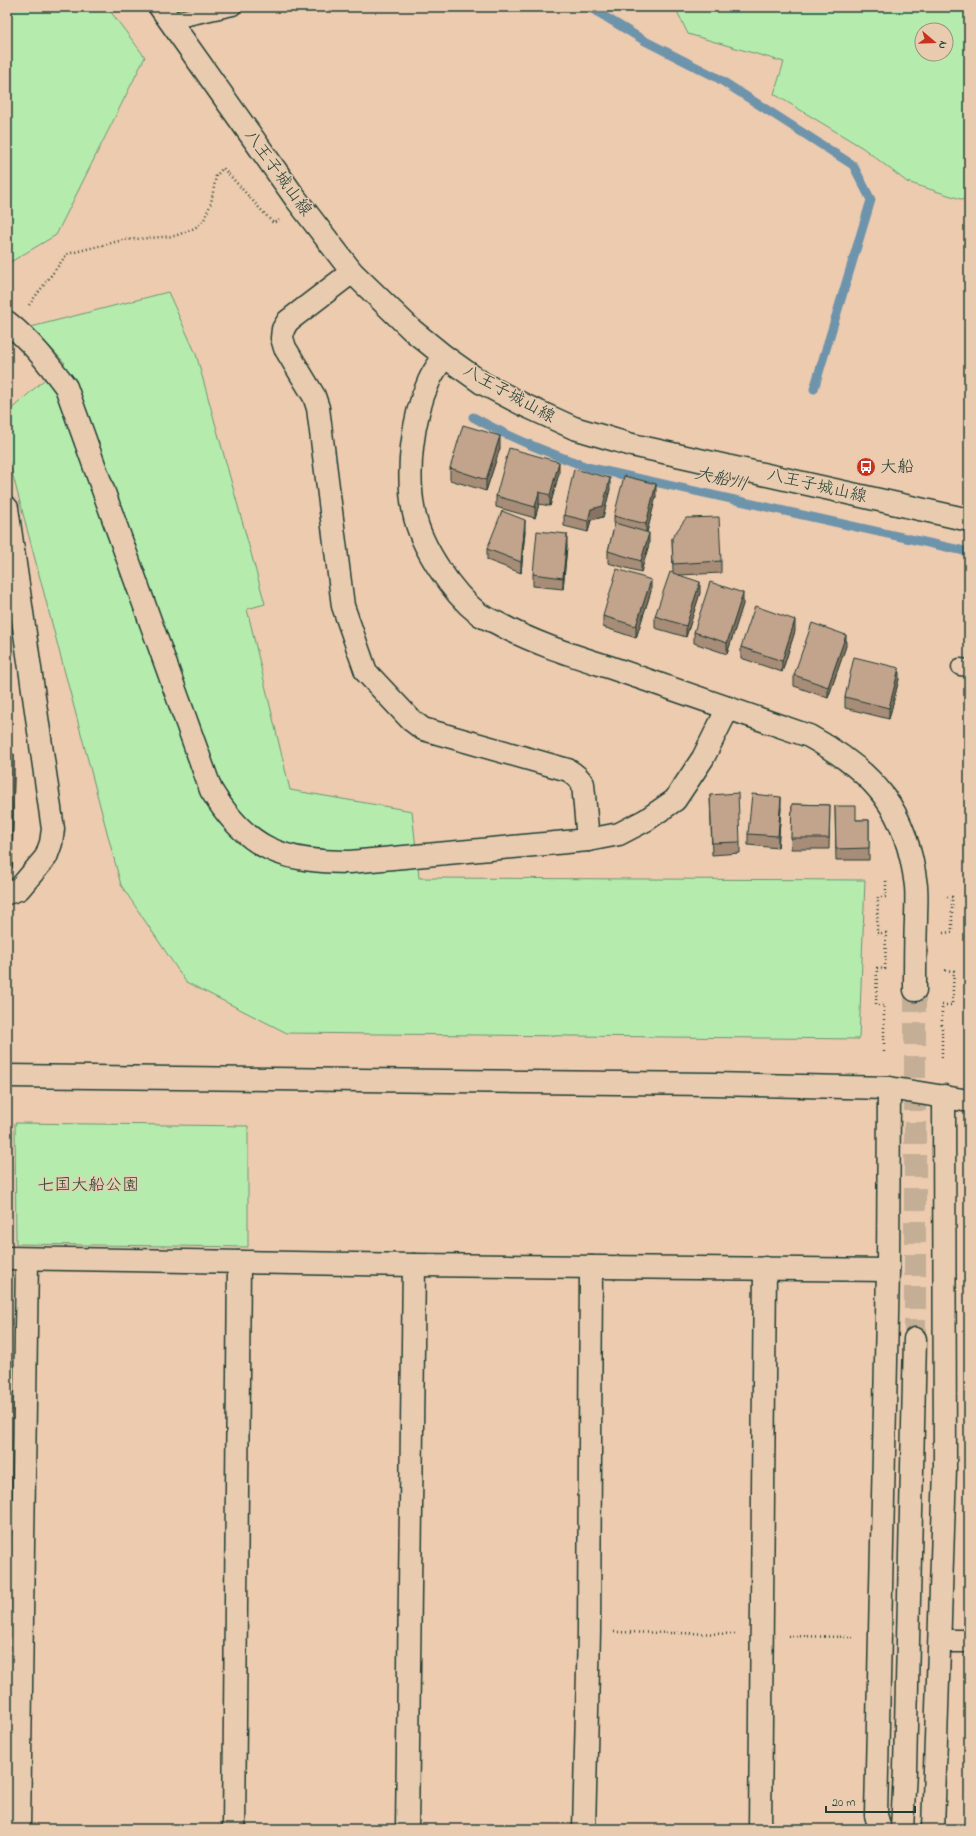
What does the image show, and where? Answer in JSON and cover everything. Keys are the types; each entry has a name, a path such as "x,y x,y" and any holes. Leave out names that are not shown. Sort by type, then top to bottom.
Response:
{"street":[{"name":"八王子城山線","path":"165,14 296,199 352,272 412,330 444,356 482,383 524,405 574,428 632,445 969,520"},
{"path":"352,272 288,321 283,329 282,338 286,348 314,396 318,408 343,606 366,672 411,720 423,728 568,770 580,777 583,784 588,840"},
{"path":"10,325 27,339 45,358 66,387 212,790 221,807 252,838 271,851 293,858 318,862 350,862 588,840 619,834 646,820 675,800 703,758 728,708"},
{"path":"444,356 430,378 421,402 412,451 411,483 414,514 434,561 453,588 480,614 517,634 580,658 809,736 834,749 857,766 876,786 893,808 904,831 916,887 915,990"},
{"path":"7,508 53,829 51,843 46,857 19,889 7,893"},
{"path":"7,1076 720,1084 889,1088 969,1101"},
{"path":"880,1829 876,1815 888,1270 889,1088"},
{"path":"933,1829 945,1468 944,1096"},
{"path":"19,1829 17,1258 414,1265 888,1270"},
{"path":"234,1829 239,1262"},
{"path":"407,1829 414,1265"},
{"path":"584,1829 588,1632 591,1267"},
{"path":"760,1829 765,1268"},
{"path":"902,1829 906,1770 915,1339"},
{"path":"940,1641 969,1641"}],"lane":[{"path":"165,14 233,7"}],"path":[{"path":"10,325 67,254 122,240 175,236 195,228 204,220 211,203 216,176 223,168 273,223"},
{"path":"884,1052 884,1005 876,1005 877,968 885,969 886,954 886,932 877,933 878,897 886,897 886,881"},
{"path":"940,897 952,897 952,932 943,932 943,940"},
{"path":"942,1057 942,1005 952,1004 954,971 943,970 943,963"},
{"path":"588,1632 858,1637"}],"green space":[{"path":"7,7 107,7 145,57 56,235 7,264"},
{"path":"675,7 969,7 969,207 964,200 907,182 863,148 774,94 784,62 688,34"},
{"path":"168,292 196,354 265,604 247,609 290,790 412,811 419,878 865,880 859,1039 287,1033 186,982 121,885 7,453 7,413 65,363 31,327"},
{"name":"七国大船公園","path":"15,1123 248,1126 248,1247 16,1244"}],"building":[{"path":"463,425 500,436 486,480 450,468"},
{"path":"509,448 559,462 550,495 539,492 535,507 496,496"},
{"path":"574,469 610,478 603,506 591,509 588,521 564,515"},
{"path":"624,476 656,484 646,524 614,516"},
{"path":"502,511 525,520 521,562 487,549"},
{"path":"719,517 721,561 673,564 672,538 686,518"},
{"path":"615,523 649,533 641,561 608,551"},
{"path":"537,531 567,534 563,578 533,574"},
{"path":"617,569 651,580 636,626 603,616"},
{"path":"670,572 700,582 686,626 655,616"},
{"path":"710,582 743,593 727,643 694,632"},
{"path":"755,606 795,620 782,661 741,647"},
{"path":"812,623 846,635 828,687 794,675"},
{"path":"854,657 899,668 889,708 845,697"},
{"path":"7,754 14,754 12,847 7,847"},
{"path":"738,793 740,842 712,843 710,795"},
{"path":"752,794 781,797 778,836 748,834"},
{"path":"792,804 830,805 829,838 791,838"},
{"path":"835,806 856,806 856,820 869,820 869,848 836,849"},
{"path":"7,1175 8,1175 7,1223"}],"waterway":[{"path":"589,7 645,41 716,77 853,165 871,200 814,389"},
{"name":"大船川","path":"473,417 515,438 587,467 969,552"}],"tunnel":[{"path":"915,990 915,1339"}],"place":[{"name":"大船","path":"866,467"}]}
